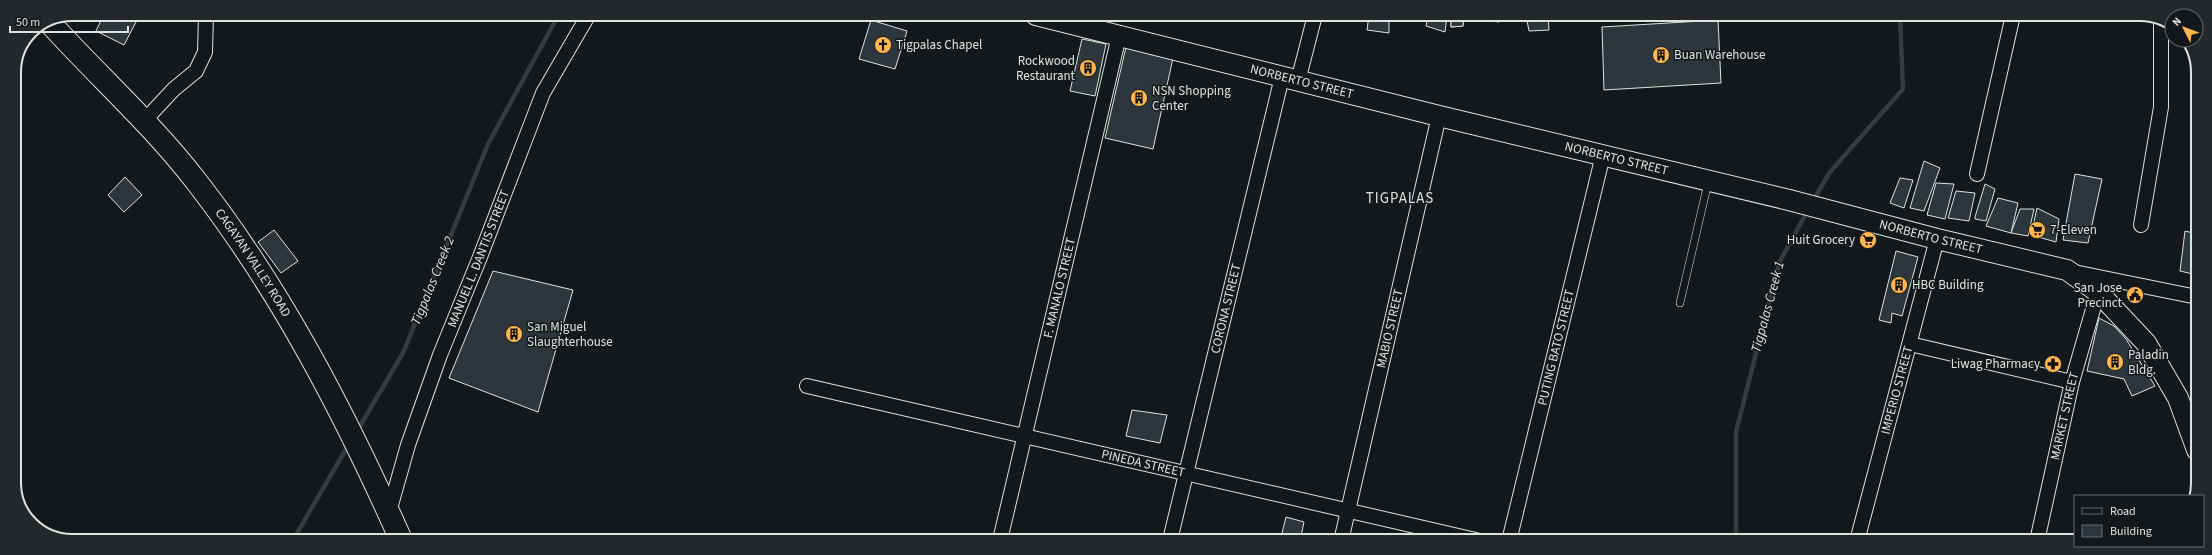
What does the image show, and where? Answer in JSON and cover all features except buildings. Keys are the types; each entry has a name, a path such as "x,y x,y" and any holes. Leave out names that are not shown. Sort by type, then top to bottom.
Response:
{"highway":[{"name":"CAGAYAN VALLEY ROAD","path":"52,25 145,120 196,180 232,230 286,312 317,366 399,534"}],"main road":[{"name":"NORBERTO STREET","path":"1088,21 1119,36 1439,116 1789,200 1937,239 2067,270"},
{"path":"2067,270 2098,292 2146,343 2164,372 2191,432"}],"street":[{"path":"145,120 174,90 196,71 205,52 206,21"},
{"name":"MANUEL L. DANTIS STREET","path":"389,512 408,445 440,355 480,257 543,93 586,21"},
{"name":"CORONA STREET","path":"1172,534 1290,79 1313,21"},
{"path":"1977,174 2012,21"},
{"path":"2141,225 2161,107 2161,26"},
{"name":"F. MANALO STREET","path":"1001,534 1119,36"},
{"name":"MABIO STREET","path":"1342,534 1439,116"},
{"name":"PUTING BATO STREET","path":"1511,534 1603,155"},
{"name":"IMPERIO STREET","path":"1859,534 1937,239"},
{"name":"NORBERTO STREET","path":"2067,270 2191,296"},
{"name":"MARKET STREET","path":"2038,534 2072,382 2098,292"},
{"path":"1910,344 2072,382"},
{"name":"PINEDA STREET","path":"807,386 1450,534"}],"lane":[{"path":"1680,303 1708,181"}],"waterway":[{"name":"Tigpalas Creek 2","path":"357,431 403,353 488,144 555,21"},
{"name":"Tigpalas Creek 1","path":"1813,201 1830,172 1903,89 1900,21"},
{"name":"Tigpalas Creek 1","path":"1736,534 1736,432 1779,263 1808,210"},
{"name":"Tigpalas Creek 2","path":"296,534 349,444"}],"place":[{"name":"Tigpalas Chapel","path":"883,45"},
{"name":"Buan Warehouse","path":"1661,55"},
{"name":"Rockwood Restaurant","path":"1088,68"},
{"name":"NSN Shopping Center","path":"1139,98"},
{"name":"7-Eleven","path":"2037,230"},
{"name":"Huit Grocery","path":"1868,240"},
{"name":"HBC Building","path":"1899,285"},
{"name":"San Jose Precinct","path":"2135,295"},
{"name":"San Miguel Slaughterhouse","path":"514,334"},
{"name":"Paladin Bldg.","path":"2115,362"},
{"name":"Liwag Pharmacy","path":"2053,364"}],"district":[{"name":"TIGPALAS","path":"1400,198"}]}
